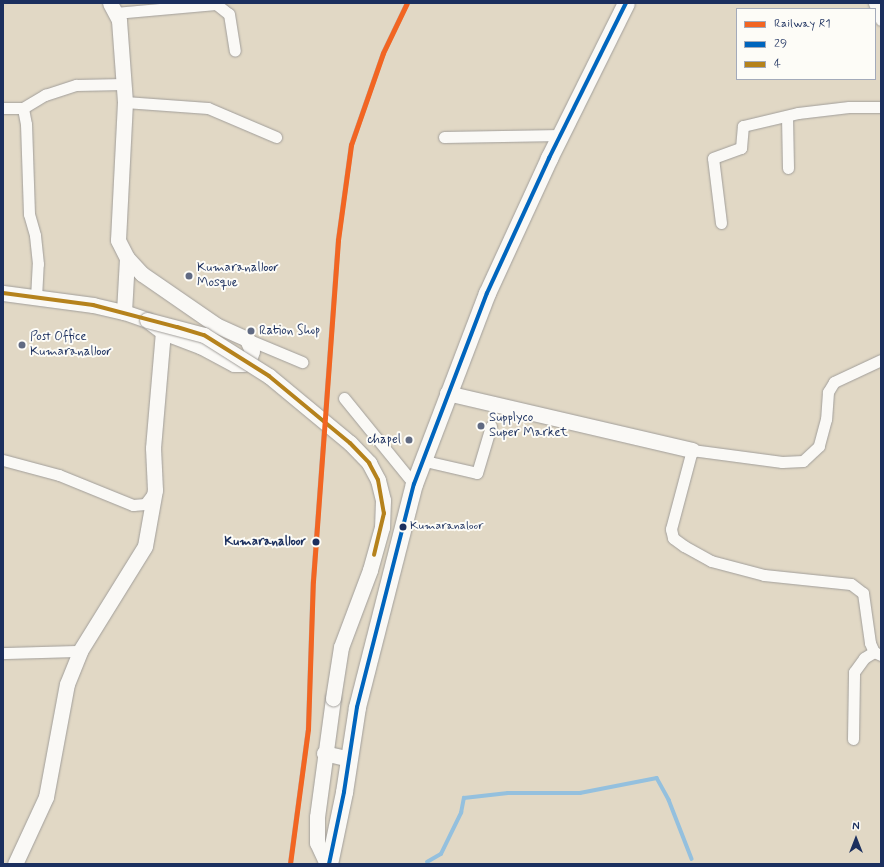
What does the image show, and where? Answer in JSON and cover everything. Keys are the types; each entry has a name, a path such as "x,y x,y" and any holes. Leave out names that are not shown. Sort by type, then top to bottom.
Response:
{"main road":[{"path":"328,864 344,792 357,707 414,484 425,460 447,393 487,293 561,135 626,3"}],"street":[{"path":"874,3 881,20"},
{"path":"236,51 228,14 216,4 112,8 119,20 125,102 118,240 126,258 142,274 216,325 302,362"},
{"path":"3,108 23,108 45,95 76,84 124,84"},
{"path":"125,102 208,108 276,137"},
{"path":"721,223 713,158 740,148 743,126 787,116 849,107 881,107"},
{"path":"23,108 26,124 29,214 35,235 38,264 36,298"},
{"path":"787,116 788,168"},
{"path":"444,137 561,135"},
{"path":"124,312 126,258"},
{"path":"3,293 93,305 124,312 204,336 269,376 350,443 369,463 378,480 383,500 382,527 370,570 341,647 324,753 320,786 317,843 328,864"},
{"path":"148,320 163,332 200,346 234,364 243,364 249,360 252,351 247,339"},
{"path":"15,864 46,797 67,684 80,651 145,546 156,490 153,448 163,332"},
{"path":"447,393 692,450 782,462 803,461 819,446 826,419 828,392 834,382 881,360"},
{"path":"344,398 414,484"},
{"path":"425,460 477,473 490,426"},
{"path":"692,450 671,529 674,538 696,555 728,566 764,575 851,584 863,593 878,654 864,658 854,672 853,739"},
{"path":"3,460 59,475 133,505 146,504 156,490"},
{"path":"3,653 80,651"},
{"path":"324,753 349,758"},
{"path":"320,786 344,792"}],"waterway":[{"path":"427,862 441,854 461,813 464,798 508,793 580,793 657,778 669,800 692,859"}],"railway":[{"path":"290,864 308,729 313,581 338,240 351,145 383,53 407,3"}],"rail line":[{"name":"R1","path":"290,864 308,729 313,581 338,240 351,145 383,53 407,3"}],"transit line":[{"name":"29","path":"329,864 344,792 357,707 414,484 487,293 549,158 626,3"},
{"name":"4","path":"3,293 93,305 204,335 269,376 350,443 369,463 378,480 384,513 374,555"}],"place":[{"name":"Kumaranalloor Mosque","path":"189,276"},
{"name":"Ration Shop","path":"251,331"},
{"name":"Post Office Kumaranalloor","path":"22,345"},
{"name":"Supplyco Super Market","path":"481,426"},
{"name":"chapel","path":"409,440"},
{"name":"Kumaranaloor","path":"403,527"},
{"name":"Kumaranalloor","path":"316,542"}]}
